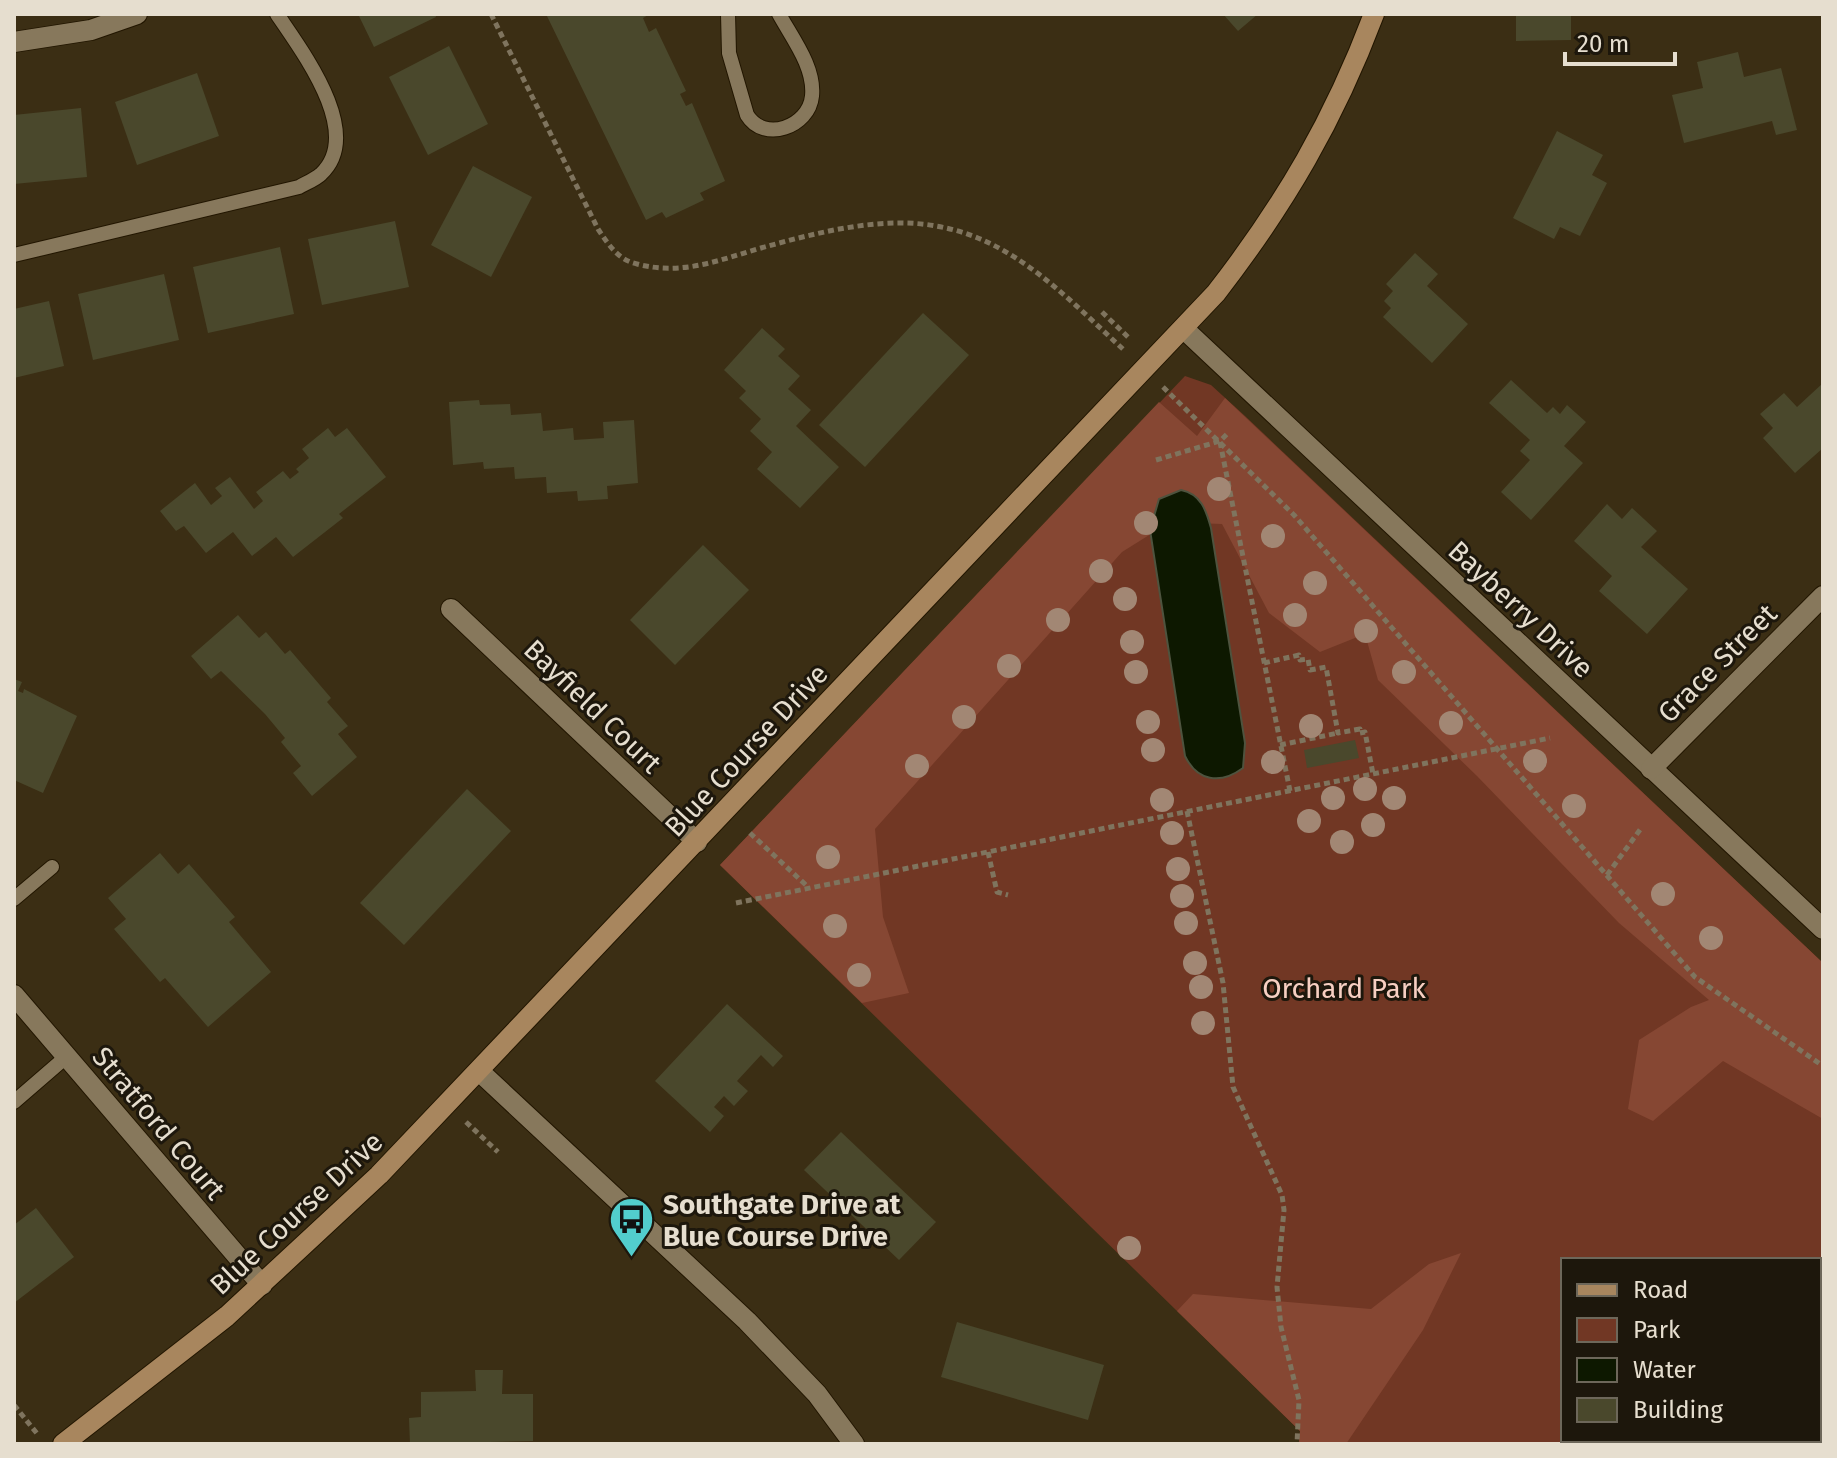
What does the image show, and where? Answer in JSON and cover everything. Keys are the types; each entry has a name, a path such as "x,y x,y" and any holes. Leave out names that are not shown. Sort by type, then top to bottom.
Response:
{"main road":[{"name":"Blue Course Drive","path":"63,1444 140,1387 262,1285 448,1105 1184,329 1251,248 1300,176 1355,63 1374,14"}],"street":[{"path":"14,42 91,30 137,14"},
{"name":"Bayberry Drive","path":"1184,329 1823,929"},
{"name":"Grace Street","path":"1651,769 1823,596"},
{"name":"Bayfield Court","path":"451,609 697,842"},
{"name":"Stratford Court","path":"14,995 262,1285"},
{"path":"479,1071 747,1321 817,1394 854,1444"}],"lane":[{"path":"14,255 299,187 323,173 332,151 336,123 324,90 277,14"},
{"path":"728,14 729,53 747,115 753,124 770,130 793,125 801,119 810,106 813,93 800,50 779,14"},
{"path":"14,899 52,867"},
{"path":"14,1102 66,1057"}],"path":[{"path":"491,14 598,229 613,252 635,264 705,267 760,248 844,229 895,223 942,227 974,235 1055,285 1122,349"},
{"path":"1102,312 1130,339"},
{"path":"1167,391 1294,515 1695,977 1823,1066"},
{"path":"1156,460 1220,441 1228,433"},
{"path":"1220,441 1290,791"},
{"path":"1264,663 1299,655 1300,660 1308,659 1310,670 1326,667 1338,733"},
{"path":"1280,745 1360,729 1360,733 1365,732 1373,774"},
{"path":"736,903 1550,738"},
{"path":"1187,811 1223,983 1233,1087 1282,1195 1284,1210 1277,1287 1281,1327 1299,1400 1297,1444"},
{"path":"1607,875 1642,827"},
{"path":"750,833 809,888"},
{"path":"988,852 997,892 1008,895"},
{"path":"448,1105 498,1152"},
{"path":"14,1405 45,1444"}],"green space":[{"name":"Orchard Park","path":"1185,376 1211,385 1245,416 1823,963 1823,1444 1299,1444 1300,1431 720,865"}],"shaded area":[{"path":"1225,398 1823,963 1823,1119 1723,1061 1653,1121 1628,1109 1639,1040 1691,1007 1709,1000 1619,923 1477,776 1378,680 1365,634 1320,652 1269,613 1222,524 1170,522 1122,552 875,829 883,917 909,993 862,1003 720,865 1159,402 1197,436"},
{"path":"1461,1253 1423,1330 1346,1444 1299,1444 1300,1431 1177,1311 1193,1294 1371,1309 1429,1264"}],"water":[{"path":"1181,490 1198,499 1211,528 1245,743 1243,768 1226,777 1203,775 1185,756 1150,530 1159,499"}],"building":[{"path":"358,14 435,14 436,17 374,47"},
{"path":"546,14 650,14 643,18 649,32 656,28 686,91 680,94 686,106 692,103 725,181 700,193 704,200 666,218 662,212 646,220"},
{"path":"1223,14 1258,14 1238,31"},
{"path":"1516,14 1571,14 1571,40 1516,41"},
{"path":"449,46 488,124 428,155 389,77"},
{"path":"1738,52 1744,77 1781,68 1797,130 1776,135 1772,121 1684,143 1672,95 1703,88 1697,62"},
{"path":"197,73 219,136 137,165 115,102"},
{"path":"81,108 87,177 14,184 14,115"},
{"path":"1557,131 1603,155 1592,175 1607,183 1580,236 1560,227 1554,239 1513,218"},
{"path":"473,166 532,197 491,277 431,245"},
{"path":"395,221 409,287 322,305 308,239"},
{"path":"280,247 294,314 208,333 193,267"},
{"path":"1415,253 1438,274 1427,286 1468,324 1432,363 1383,317 1391,308 1384,301 1393,291 1386,284"},
{"path":"164,274 179,340 93,360 78,294"},
{"path":"49,301 64,366 14,378 14,309"},
{"path":"923,313 969,355 865,467 819,425"},
{"path":"762,328 785,349 778,356 800,376 788,389 811,410 796,426 839,467 800,508 757,469 772,452 750,431 761,419 739,398 746,391 724,370"},
{"path":"1511,380 1547,413 1553,407 1560,414 1567,405 1586,422 1564,446 1583,463 1531,520 1501,492 1530,460 1520,451 1530,440 1489,403"},
{"path":"1823,383 1823,448 1795,473 1763,438 1773,428 1760,414 1784,393 1797,407"},
{"path":"479,400 480,405 510,404 511,415 541,413 543,431 573,428 574,440 604,438 603,422 634,420 638,483 607,486 608,499 578,501 577,491 547,493 546,477 515,479 514,467 484,469 483,462 453,465 449,402"},
{"path":"328,428 335,437 347,428 386,477 339,514 343,518 293,557 276,537 252,556 233,532 206,553 184,526 176,531 160,511 195,483 211,505 222,496 215,488 230,477 254,509 263,501 256,492 283,471 290,479 299,472 296,469 309,458 302,449"},
{"path":"1607,504 1622,519 1632,508 1657,531 1641,547 1688,589 1647,634 1599,591 1612,576 1574,541"},
{"path":"703,545 749,590 675,665 630,620"},
{"path":"238,615 259,638 266,632 285,654 290,650 331,698 327,702 348,726 338,734 357,757 312,796 293,773 301,766 281,742 285,738 265,714 221,671 211,679 191,656"},
{"path":"14,679 22,682 18,691 23,693 24,689 77,716 43,793 14,780"},
{"path":"1355,740 1359,758 1307,768 1304,750"},
{"path":"467,789 511,831 404,945 360,903"},
{"path":"160,853 178,874 189,864 235,917 229,922 271,972 208,1027 165,978 160,982 114,929 126,919 108,898"},
{"path":"727,1004 783,1056 773,1067 761,1055 737,1081 748,1091 734,1106 724,1096 714,1107 724,1116 710,1132 655,1081"},
{"path":"841,1132 936,1222 899,1260 804,1170"},
{"path":"36,1208 74,1257 14,1303 14,1225"},
{"path":"957,1322 1104,1365 1088,1420 941,1377"},
{"path":"475,1370 503,1370 502,1394 533,1394 533,1441 410,1444 409,1418 421,1417 421,1392 476,1391"}],"place":[{"name":"Southgate Drive at Blue Course Drive","path":"632,1259"}]}
